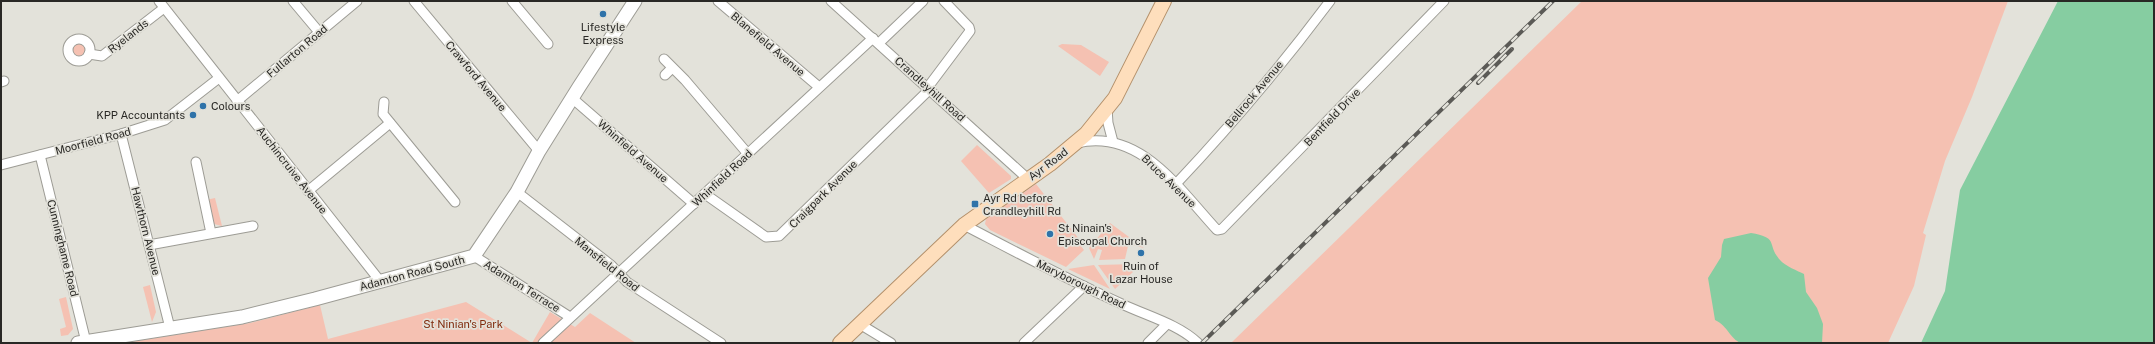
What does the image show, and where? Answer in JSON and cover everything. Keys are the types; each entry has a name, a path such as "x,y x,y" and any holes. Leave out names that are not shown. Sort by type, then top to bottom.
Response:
{"main road":[{"name":"Ayr Road","path":"840,343 858,323 964,225 1075,144 1115,98 1164,1"}],"street":[{"path":"293,1 319,32"},
{"name":"Fullarton Road","path":"237,100 357,1"},
{"name":"Crawford Avenue","path":"414,1 539,151"},
{"path":"512,1 548,44"},
{"name":"Adamton Road South","path":"82,342 242,317 474,256 517,192 539,151 635,1"},
{"name":"Blanefield Avenue","path":"718,1 819,87"},
{"name":"Crandleyhill Road","path":"831,1 876,40 1028,179"},
{"name":"Whinfield Road","path":"543,343 570,317 614,279 618,273 819,87 923,1"},
{"name":"Craigpark Avenue","path":"705,194 766,237 779,236 929,88 970,31 969,27 944,1"},
{"name":"Bellrock Avenue","path":"1175,185 1202,156 1302,38 1330,1"},
{"name":"Bentfield Drive","path":"1218,230 1222,229 1444,1"},
{"name":"Ryelands","path":"89,54 102,56 162,4"},
{"name":"Auchincruive Avenue","path":"162,4 380,281"},
{"path":"664,59 685,80 748,154"},
{"path":"665,75 672,68"},
{"name":"Moorfield Road","path":"1,165 121,134 165,120 220,78"},
{"name":"Whinfield Avenue","path":"572,98 694,204"},
{"path":"384,102 383,114 455,202"},
{"path":"1107,108 1108,123 1113,142"},
{"path":"308,191 390,123"},
{"name":"Hawthorn Avenue","path":"121,134 170,328"},
{"name":"Bruce Avenue","path":"1075,144 1093,140 1113,142 1143,154 1218,230"},
{"name":"Cunninghame Road","path":"40,155 82,342"},
{"path":"196,162 211,233"},
{"name":"Mansfield Road","path":"517,192 611,265 627,282 721,343"},
{"name":"Maryborough Road","path":"964,225 1084,286 1167,324 1195,340"},
{"path":"150,245 253,226"},
{"name":"Adamton Terrace","path":"474,256 570,317"},
{"path":"1024,343 1084,286"},
{"path":"858,323 891,343"},
{"path":"1148,343 1167,324"}],"green space":[{"path":"1582,1 2008,1 1972,97 1945,161 1923,233 1926,235 1914,286 1888,343 1231,343"},
{"path":"79,43 85,45 87,51 85,57 79,59 73,57 71,51 73,45"},
{"path":"1062,44 1081,45 1109,62 1100,76 1058,46"},
{"path":"977,145 1011,176 1011,179 989,193 961,161"},
{"path":"1036,184 1083,244 1081,246 1084,250 1066,267 990,230 985,224 986,219"},
{"path":"215,198 222,226 214,224 206,200"},
{"path":"1110,223 1144,248 1133,245 1128,246 1125,259 1099,260 1102,250 1098,249 1094,259 1089,248"},
{"path":"1136,264 1133,272 1115,289 1098,265"},
{"path":"1094,265 1110,289 1068,269"},
{"path":"150,285 156,312 152,322 143,287"},
{"path":"66,297 73,329 68,335 61,336 60,329 66,327 59,299"},
{"name":"St Ninian's Park","path":"466,302 532,343 124,343 250,323 320,305 328,339"},
{"path":"550,312 575,327 590,313 636,343 532,343"}],"shaded area":[{"path":"2058,1 2154,1 2154,343 1921,343 1945,291 1960,190"},
{"path":"1751,233 1766,237 1771,242 1776,254 1782,262 1804,274 1806,292 1817,308 1823,324 1822,343 1741,343 1734,339 1723,326 1715,320 1708,278 1721,257 1724,239"}],"railway":[{"path":"1202,343 1553,1"},
{"path":"1478,83 1512,49"}],"place":[{"name":"Lifestyle Express","path":"603,14"},
{"name":"Colours","path":"203,106"},
{"name":"KPP Accountants","path":"193,115"},
{"name":"Ayr Rd before Crandleyhill Rd","path":"975,204"},
{"name":"St Ninain's Episcopal Church","path":"1050,234"},
{"name":"Ruin of Lazar House","path":"1141,253"}]}
